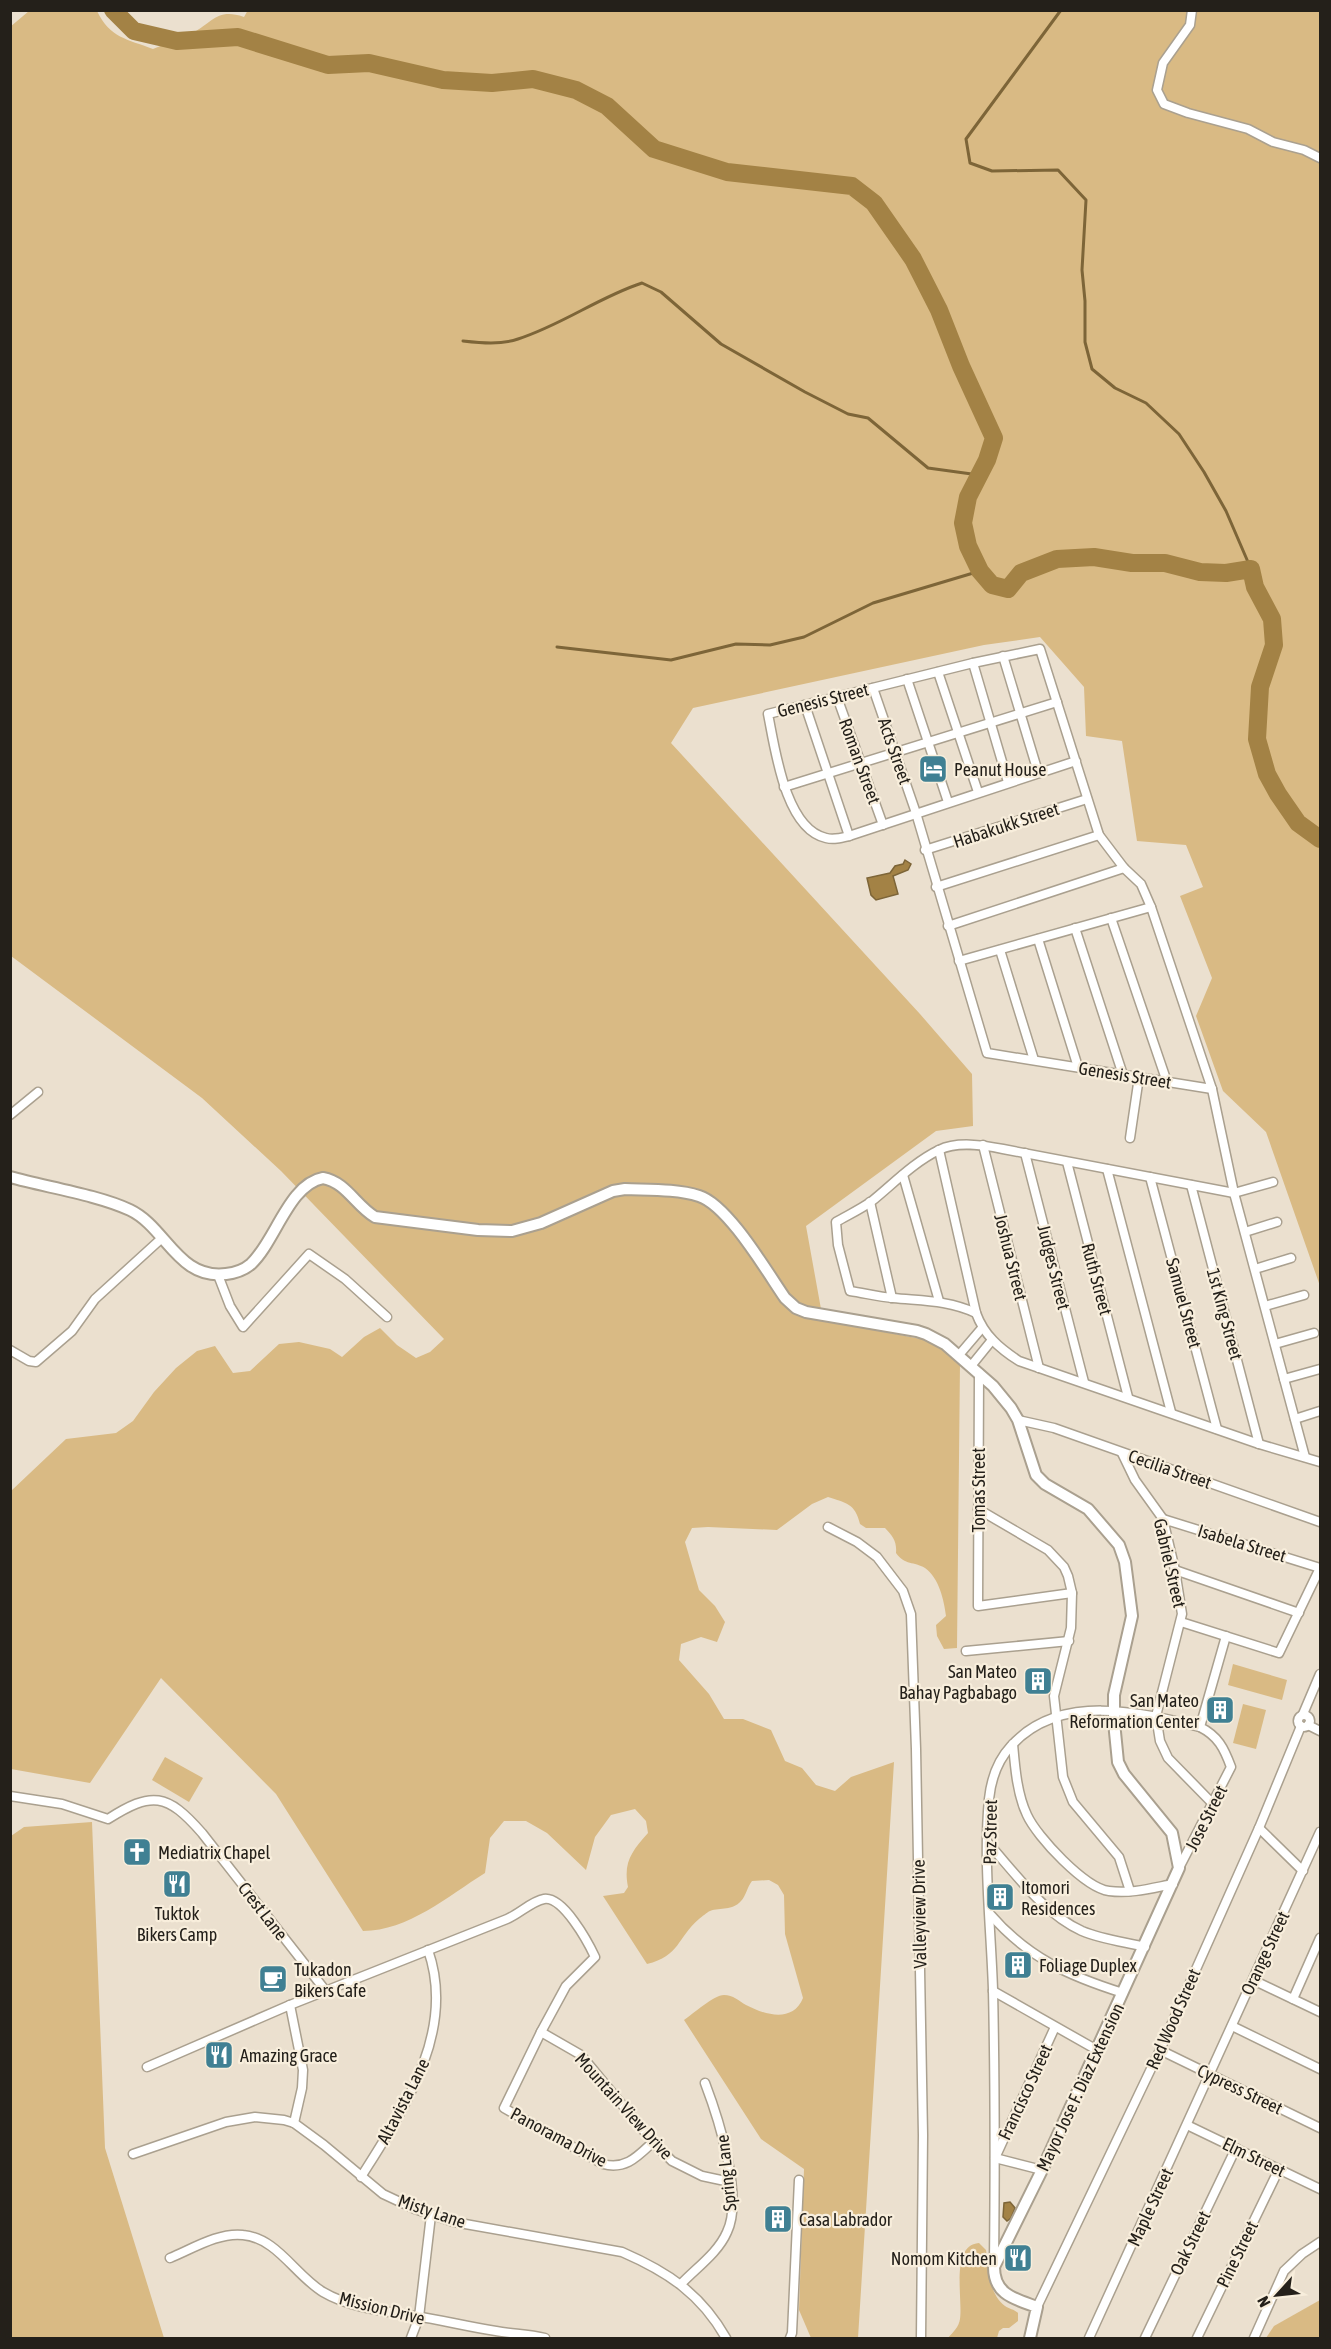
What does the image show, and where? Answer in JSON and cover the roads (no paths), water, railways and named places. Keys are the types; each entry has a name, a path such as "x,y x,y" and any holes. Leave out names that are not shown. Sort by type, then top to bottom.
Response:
{"street":[{"path":"1192,10 1190,25 1163,63 1157,90 1164,104 1248,129 1273,142 1304,150 1320,158"},
{"name":"Genesis Street","path":"1212,1089 987,1053 936,887 916,813 849,836 832,839 812,832 800,817 784,787 768,714 972,663 1040,649 1100,835 1124,868 1141,884 1151,907 1212,1089 1234,1192 1305,1457"},
{"path":"1003,656 1038,772"},
{"path":"972,663 1008,782"},
{"path":"938,672 978,792"},
{"path":"907,680 948,802"},
{"name":"Acts Street","path":"873,688 916,813"},
{"name":"Roman Street","path":"837,697 883,825"},
{"path":"784,787 1057,702"},
{"path":"805,705 849,836"},
{"path":"916,813 1076,761"},
{"name":"Habakukk Street","path":"926,850 1087,799"},
{"path":"936,887 1100,835"},
{"path":"948,926 1124,868"},
{"path":"959,961 1151,907"},
{"path":"1111,918 1167,1082"},
{"path":"1075,928 1123,1075"},
{"path":"1038,939 1078,1067"},
{"path":"1000,950 1034,1060"},
{"path":"1131,1138 1138,1077"},
{"path":"10,1115 38,1092"},
{"path":"976,1313 958,1305 939,1301 892,1298 850,1291 838,1245 836,1222 870,1202 939,1150 955,1146 983,1145 1234,1192 1273,1182"},
{"name":"Joshua Street","path":"983,1145 1040,1368"},
{"path":"939,1150 976,1313 982,1328 992,1340 1019,1361 1259,1444 1320,1462"},
{"name":"Judges Street","path":"1024,1153 1084,1382"},
{"name":"Ruth Street","path":"1067,1162 1128,1397"},
{"path":"1107,1169 1171,1412"},
{"path":"903,1175 939,1301"},
{"name":"Samuel Street","path":"1150,1177 1217,1429"},
{"path":"10,1178 121,1206 142,1218 183,1262 218,1275 239,1271 249,1266 264,1248 300,1192 307,1184 323,1178 336,1182 366,1212 375,1217 478,1230 512,1231 541,1223 619,1190 684,1193 714,1204 727,1216 785,1298 796,1308 830,1317 926,1334 959,1355 1003,1397 1018,1420 1036,1475 1046,1484 1088,1509 1112,1536 1123,1553 1132,1616 1116,1684 1113,1710 1117,1757 1120,1768 1167,1824 1176,1845 1179,1868"},
{"name":"1st King Street","path":"1191,1185 1259,1444"},
{"path":"870,1202 892,1298"},
{"path":"1245,1232 1277,1222"},
{"path":"10,1350 29,1361 36,1362 72,1331 95,1299 162,1238"},
{"path":"218,1275 230,1306 243,1327 309,1254 345,1279 387,1317"},
{"path":"1255,1269 1291,1258"},
{"path":"1265,1306 1304,1295"},
{"path":"959,1355 982,1328"},
{"path":"1275,1344 1314,1333"},
{"path":"975,1369 992,1340"},
{"name":"Tomas Street","path":"975,1369 978,1606 1072,1593"},
{"path":"1284,1379 1320,1369"},
{"path":"1295,1419 1320,1411"},
{"name":"Cecilia Street","path":"1018,1420 1054,1428 1320,1522"},
{"name":"Gabriel Street","path":"1122,1453 1131,1473 1163,1519 1175,1570 1181,1622 1156,1716 1161,1747 1168,1758 1213,1804"},
{"path":"978,1509 1047,1550 1064,1567 1072,1593 1071,1628 1055,1687 1063,1777 1069,1794 1082,1814 1119,1857 1130,1891"},
{"name":"Isabela Street","path":"1163,1519 1320,1568"},
{"name":"Valleyview Drive","path":"828,1527 857,1542 877,1557 903,1591 911,1614 916,1737 923,2135 921,2338"},
{"path":"1181,1622 1279,1653 1320,1568"},
{"path":"1175,1570 1299,1612"},
{"path":"1200,1727 1226,1636"},
{"path":"966,1651 1069,1641"},
{"path":"1320,1674 1303,1714 1308,1716 1305,1726 1320,1731"},
{"name":"Paz Street","path":"994,2267 993,1991 988,1843 991,1787 1000,1762 1013,1743 1032,1729 1056,1718 1079,1712 1113,1710 1156,1716 1200,1727"},
{"name":"Red Wood Street","path":"1037,2307 1160,2050 1305,1726"},
{"name":"Jose Street","path":"1179,1868 1231,1767 1221,1743 1213,1734 1200,1727"},
{"path":"1013,1743 1020,1791 1028,1817 1072,1870 1087,1882 1109,1891 1130,1891 1173,1884"},
{"name":"Crest Lane","path":"10,1797 62,1804 108,1819 129,1806 146,1800 167,1803 202,1833 325,1990"},
{"path":"1259,1828 1303,1871"},
{"name":"Orange Street","path":"1209,2074 1320,1832"},
{"path":"988,1843 1041,1901 1071,1924 1088,1933 1144,1947"},
{"name":"Mayor Jose F. Diaz Extension","path":"994,2267 1042,2170 1179,1868"},
{"path":"147,2067 325,1990 520,1913 538,1901 551,1899 558,1903 581,1930 595,1957 566,1986 542,2032"},
{"path":"990,1914 1016,1941 1056,1968 1123,1993"},
{"path":"1293,1999 1320,1938"},
{"name":"Altavista Lane","path":"361,2177 405,2105 430,2043 435,2020 437,1984 429,1950"},
{"path":"1253,1980 1320,2012"},
{"path":"993,1991 1096,2050"},
{"path":"290,2005 303,2070 302,2088 294,2124"},
{"path":"1232,2026 1320,2068"},
{"name":"Francisco Street","path":"995,2158 1056,2027"},
{"name":"Mountain View Drive","path":"542,2032 581,2055 653,2142 672,2161 702,2176 730,2182"},
{"name":"Panorama Drive","path":"542,2032 504,2108 610,2166 623,2166 630,2163 653,2142"},
{"name":"Cypress Street","path":"1160,2050 1320,2128"},
{"name":"Maple Street","path":"1089,2338 1209,2074"},
{"name":"Spring Lane","path":"681,2284 716,2249 730,2226 732,2203 730,2182 719,2119 705,2083"},
{"name":"Misty Lane","path":"133,2154 240,2119 271,2118 294,2124 383,2194 432,2215 454,2222 622,2252 660,2270 700,2301 726,2338"},
{"name":"Elm Street","path":"1187,2125 1320,2189"},
{"name":"Oak Street","path":"1145,2338 1236,2148"},
{"path":"995,2158 1042,2170"},
{"name":"Pine Street","path":"1197,2338 1279,2169"},
{"path":"790,2338 800,2180"},
{"path":"411,2338 419,2317 432,2215"},
{"name":"Mission Drive","path":"170,2258 227,2236 243,2234 267,2242 297,2272 324,2292 349,2303 496,2335 525,2334 545,2338"},
{"path":"1254,2338 1284,2271 1302,2254 1320,2242"},
{"path":"994,2267 995,2280 1001,2291 1037,2307 1030,2338"}],"waterway":[{"path":"113,10 134,31 177,41 238,37 328,65 369,63 443,80 492,83 533,79 576,90 607,106 654,149 727,172 852,186 874,203 913,259 939,310 961,366 994,438 987,460 968,497 963,523 968,546 980,571 992,585 1008,589 1021,573 1057,559 1094,557 1132,563 1165,563 1200,572 1226,573 1251,569 1255,587 1272,619 1274,645 1260,687 1257,739 1267,774 1278,794 1298,823 1320,839"},
{"path":"1061,10 966,139 970,163 992,171 1058,170 1086,200 1082,270 1085,342 1092,369 1115,388 1146,403 1179,434 1226,511 1251,569"},
{"path":"463,341 498,343 518,339 642,283 661,292 721,344 848,414 868,418 928,468 979,475"},
{"path":"557,647 671,660 736,644 770,645 804,637 873,603 980,571"}],"place":[{"name":"Peanut House","path":"933,769"},
{"name":"San Mateo Bahay Pagbabago","path":"1038,1681"},
{"name":"San Mateo Reformation Center","path":"1220,1710"},
{"name":"Mediatrix Chapel","path":"137,1852"},
{"name":"Tuktok Bikers Camp","path":"177,1884"},
{"name":"Itomori Residences","path":"1000,1897"},
{"name":"Foliage Duplex","path":"1018,1965"},
{"name":"Tukadon Bikers Cafe","path":"273,1979"},
{"name":"Amazing Grace","path":"219,2055"},
{"name":"Casa Labrador","path":"778,2219"},
{"name":"Nomom Kitchen","path":"1018,2258"}]}
